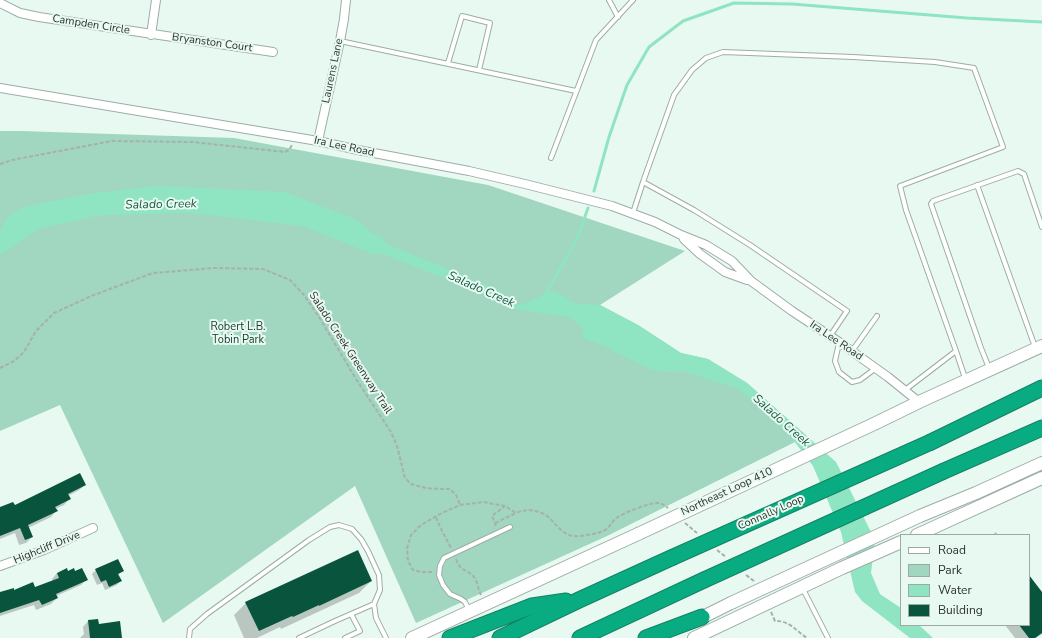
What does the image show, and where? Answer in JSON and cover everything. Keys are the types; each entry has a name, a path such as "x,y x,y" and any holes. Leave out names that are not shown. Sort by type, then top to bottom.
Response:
{"highway":[{"name":"Connally Loop","path":"500,638 671,558 931,442 1042,388"},
{"path":"580,638 704,580 1042,428"},
{"path":"450,638 532,606 579,600"},
{"path":"646,638 702,617"}],"main road":[{"name":"Northeast Loop 410","path":"412,638 919,402 1039,348"},
{"path":"662,638 731,603 920,516 976,493 1042,463"},
{"path":"919,534 1042,478"},
{"path":"694,638 842,568 900,542"}],"street":[{"path":"151,35 156,0"},
{"name":"Laurens Lane","path":"318,140 340,40 346,0"},
{"name":"Campden Circle","path":"0,2 20,13 39,18 151,35"},
{"name":"Bryanston Court","path":"151,35 273,52"},
{"name":"Ira Lee Road","path":"0,88 318,140 358,150 469,171 612,206 633,213 706,245 732,261 751,281 792,311 876,368 919,402"},
{"name":"Ira Lee Road","path":"681,235 700,254 725,272 751,281"},
{"name":"Highcliff Drive","path":"0,566 44,550 93,528"}],"lane":[{"path":"609,0 618,17"},
{"path":"550,158 596,40 633,0"},
{"path":"448,63 462,16 490,23 479,70"},
{"path":"340,40 576,91"},
{"path":"633,213 674,95 692,70 706,58 723,52 934,62 974,68 1003,147 900,186 906,210 966,381"},
{"path":"990,370 980,348 932,204 933,201 1018,171 1024,174 1042,227"},
{"path":"644,182 694,210 750,245 847,311 830,336"},
{"path":"977,186 1039,348"},
{"path":"852,351 877,316"},
{"path":"839,342 835,361 839,372 852,382 860,380 876,368"},
{"path":"904,390 956,351"},
{"path":"189,638 190,628 207,614 309,540 330,528 339,525 352,529 362,540 379,575 380,590 374,604 376,618 386,638"},
{"path":"470,612 465,602 450,594 443,585 439,575 440,566 444,558 510,527"},
{"path":"802,587 828,638"},
{"path":"298,638 374,604"},
{"path":"345,638 360,631 351,614"}],"path":[{"path":"0,164 12,160 112,141 193,142 285,152 289,150 292,145"},
{"name":"Salado Creek Greenway Trail","path":"0,368 14,361 24,352 36,331 54,313 91,296 153,273 214,268 263,269 290,280 304,295 319,317 356,379 391,432 397,446 405,478 412,484 426,488 450,489 456,496 460,505 436,517"},
{"path":"499,532 492,516 505,506"},
{"path":"495,523 516,513"},
{"path":"439,571 421,572 413,570 408,561 407,548 411,535 421,525 436,517 458,564 462,570 469,572 475,578 483,598"},
{"path":"772,601 777,610 771,612 775,620 789,623 806,638"}],"green space":[{"name":"Robert L.B. Tobin Park","path":"0,131 234,138 488,185 685,251 600,305 638,325 681,353 708,359 747,383 807,436 607,536 416,623 355,486 163,623 60,405 0,431"}],"water":[{"path":"155,186 285,192 357,220 380,241 500,291 514,303 520,305 554,291 574,303 600,305 638,325 681,353 708,359 747,383 836,462 875,540 871,573 880,594 900,607 900,626 920,626 933,638 910,638 862,601 855,592 841,532 813,466 791,437 739,389 683,371 665,372 651,369 616,353 610,348 580,337 583,331 581,326 569,317 513,309 467,287 377,252 333,223 319,216 269,205 226,202 196,208 131,202 108,204 30,217 16,226 13,239 9,246 0,254 0,232 7,217 23,207 88,194"}],"building":[{"path":"80,473 86,485 68,494 71,499 55,507 58,511 28,525 33,537 25,540 20,528 0,536 0,507 13,502 15,505"},
{"path":"358,550 372,581 319,606 259,631 245,602"},
{"path":"118,559 124,571 118,574 122,581 109,587 106,580 101,582 95,569"},
{"path":"67,568 68,571 74,568 75,571 82,568 88,580 56,594 58,598 42,605 39,600 0,613 0,592 14,588 14,590 33,582 35,587 59,578 57,573"},
{"path":"1030,576 1042,592 1042,633 1035,638 1029,638 1020,626 1030,626"},
{"path":"98,619 99,624 120,621 122,638 90,638 88,620"}],"waterway":[{"path":"594,191 609,137 627,85 649,47 683,21 734,3 792,4 967,18 1042,22"},
{"name":"Salado Creek","path":"0,244 35,220 97,206 191,203 306,217 376,245"},
{"path":"544,297 577,239 588,208"}]}
